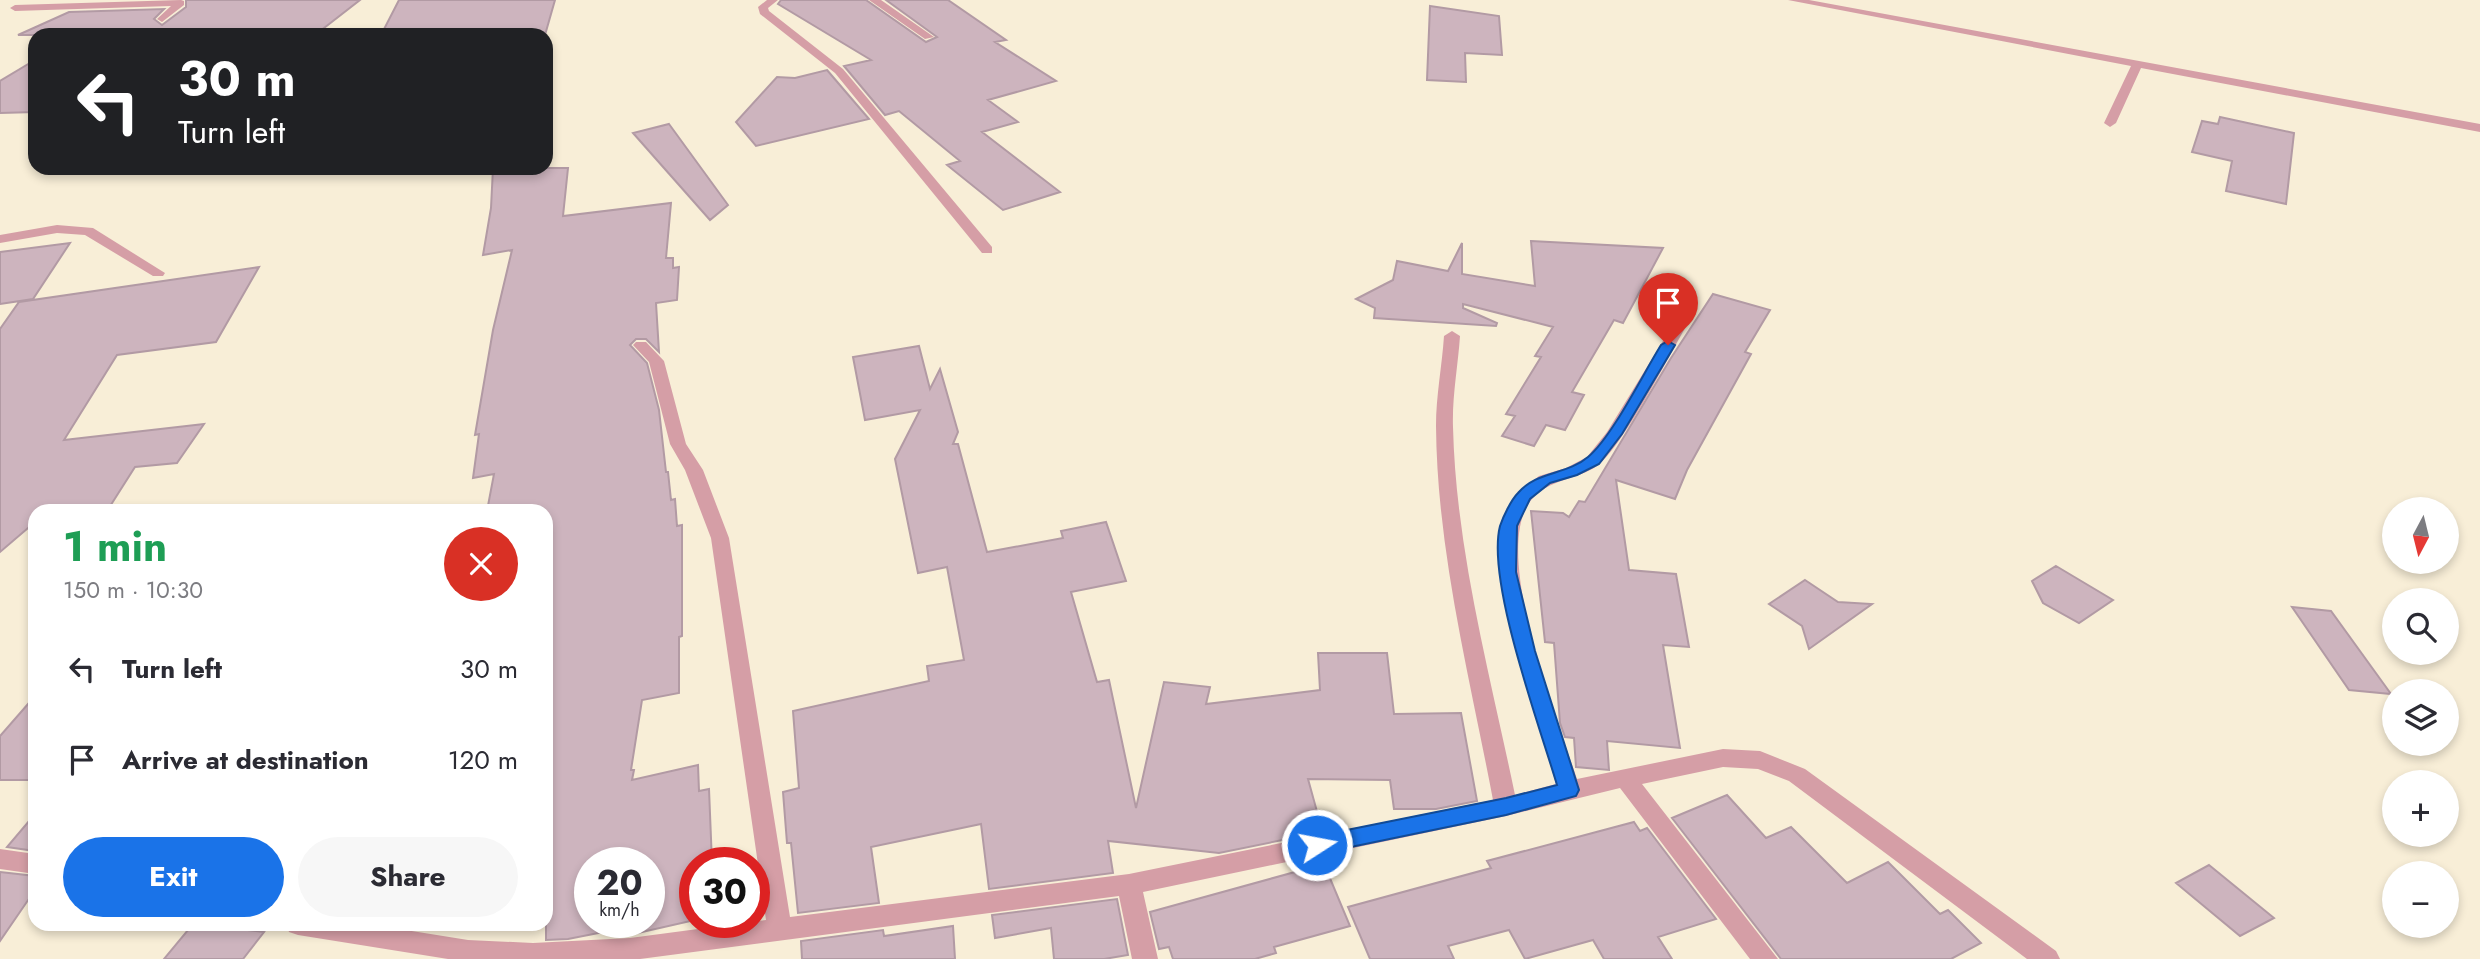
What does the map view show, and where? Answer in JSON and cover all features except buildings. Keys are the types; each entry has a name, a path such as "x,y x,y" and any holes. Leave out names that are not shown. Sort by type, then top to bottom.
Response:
{"street":[{"path":"34,0 11,9 181,3 162,19"},
{"path":"773,0 763,7 764,12 839,71 987,250"},
{"path":"874,0 929,37"},
{"path":"1793,0 2480,128"},
{"path":"2110,123 2138,64"},
{"path":"0,239 57,229 88,230 158,273"},
{"path":"1569,790 1526,651 1507,572 1509,526 1524,496 1545,480 1572,472 1593,461 1614,434 1681,323"},
{"path":"1452,336 1445,435 1451,499 1461,572 1506,807"},
{"path":"641,345 656,361 678,443 694,470 720,538 780,931"},
{"path":"342,931 468,951 533,954 630,950 1129,884 1506,807 1569,790 1723,758 1760,761 1797,775 2047,959"},
{"path":"1626,780 1765,959"},
{"path":"0,859 28,863"},
{"path":"1129,884 1145,959"}],"route":[{"path":"1317,845 1506,807 1569,790 1526,651 1507,572 1509,526 1524,496 1545,480 1572,472 1593,461 1614,434 1668,345"}]}
